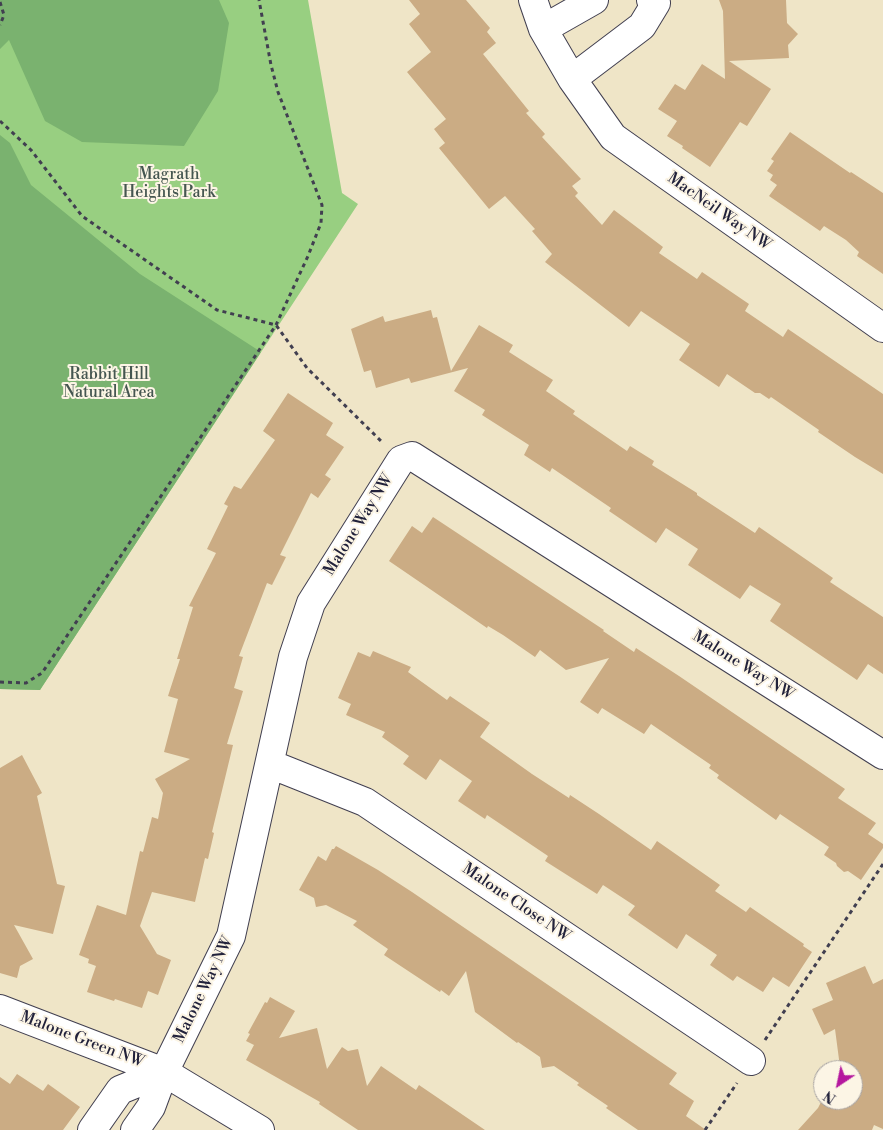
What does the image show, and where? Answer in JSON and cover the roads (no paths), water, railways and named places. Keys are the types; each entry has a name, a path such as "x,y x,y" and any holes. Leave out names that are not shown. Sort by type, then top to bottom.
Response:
{"street":[{"name":"MacNeil Way NW","path":"533,0 543,29 572,79 613,137 883,328"},
{"path":"543,29 594,0"},
{"path":"572,79 642,26 656,3 651,0"},
{"name":"Malone Way NW","path":"135,1130 151,1107 164,1072 231,936 293,657 311,603 400,460 412,456 883,754"},
{"name":"Malone Close NW","path":"270,764 365,802 751,1061"},
{"name":"Malone Green NW","path":"0,1009 164,1072 260,1130"},
{"path":"92,1130 120,1090 164,1072"}],"park label":[{"name":"Magrath Heights Park","path":"169,184"},
{"name":"Rabbit Hill Natural Area","path":"109,384"}]}
